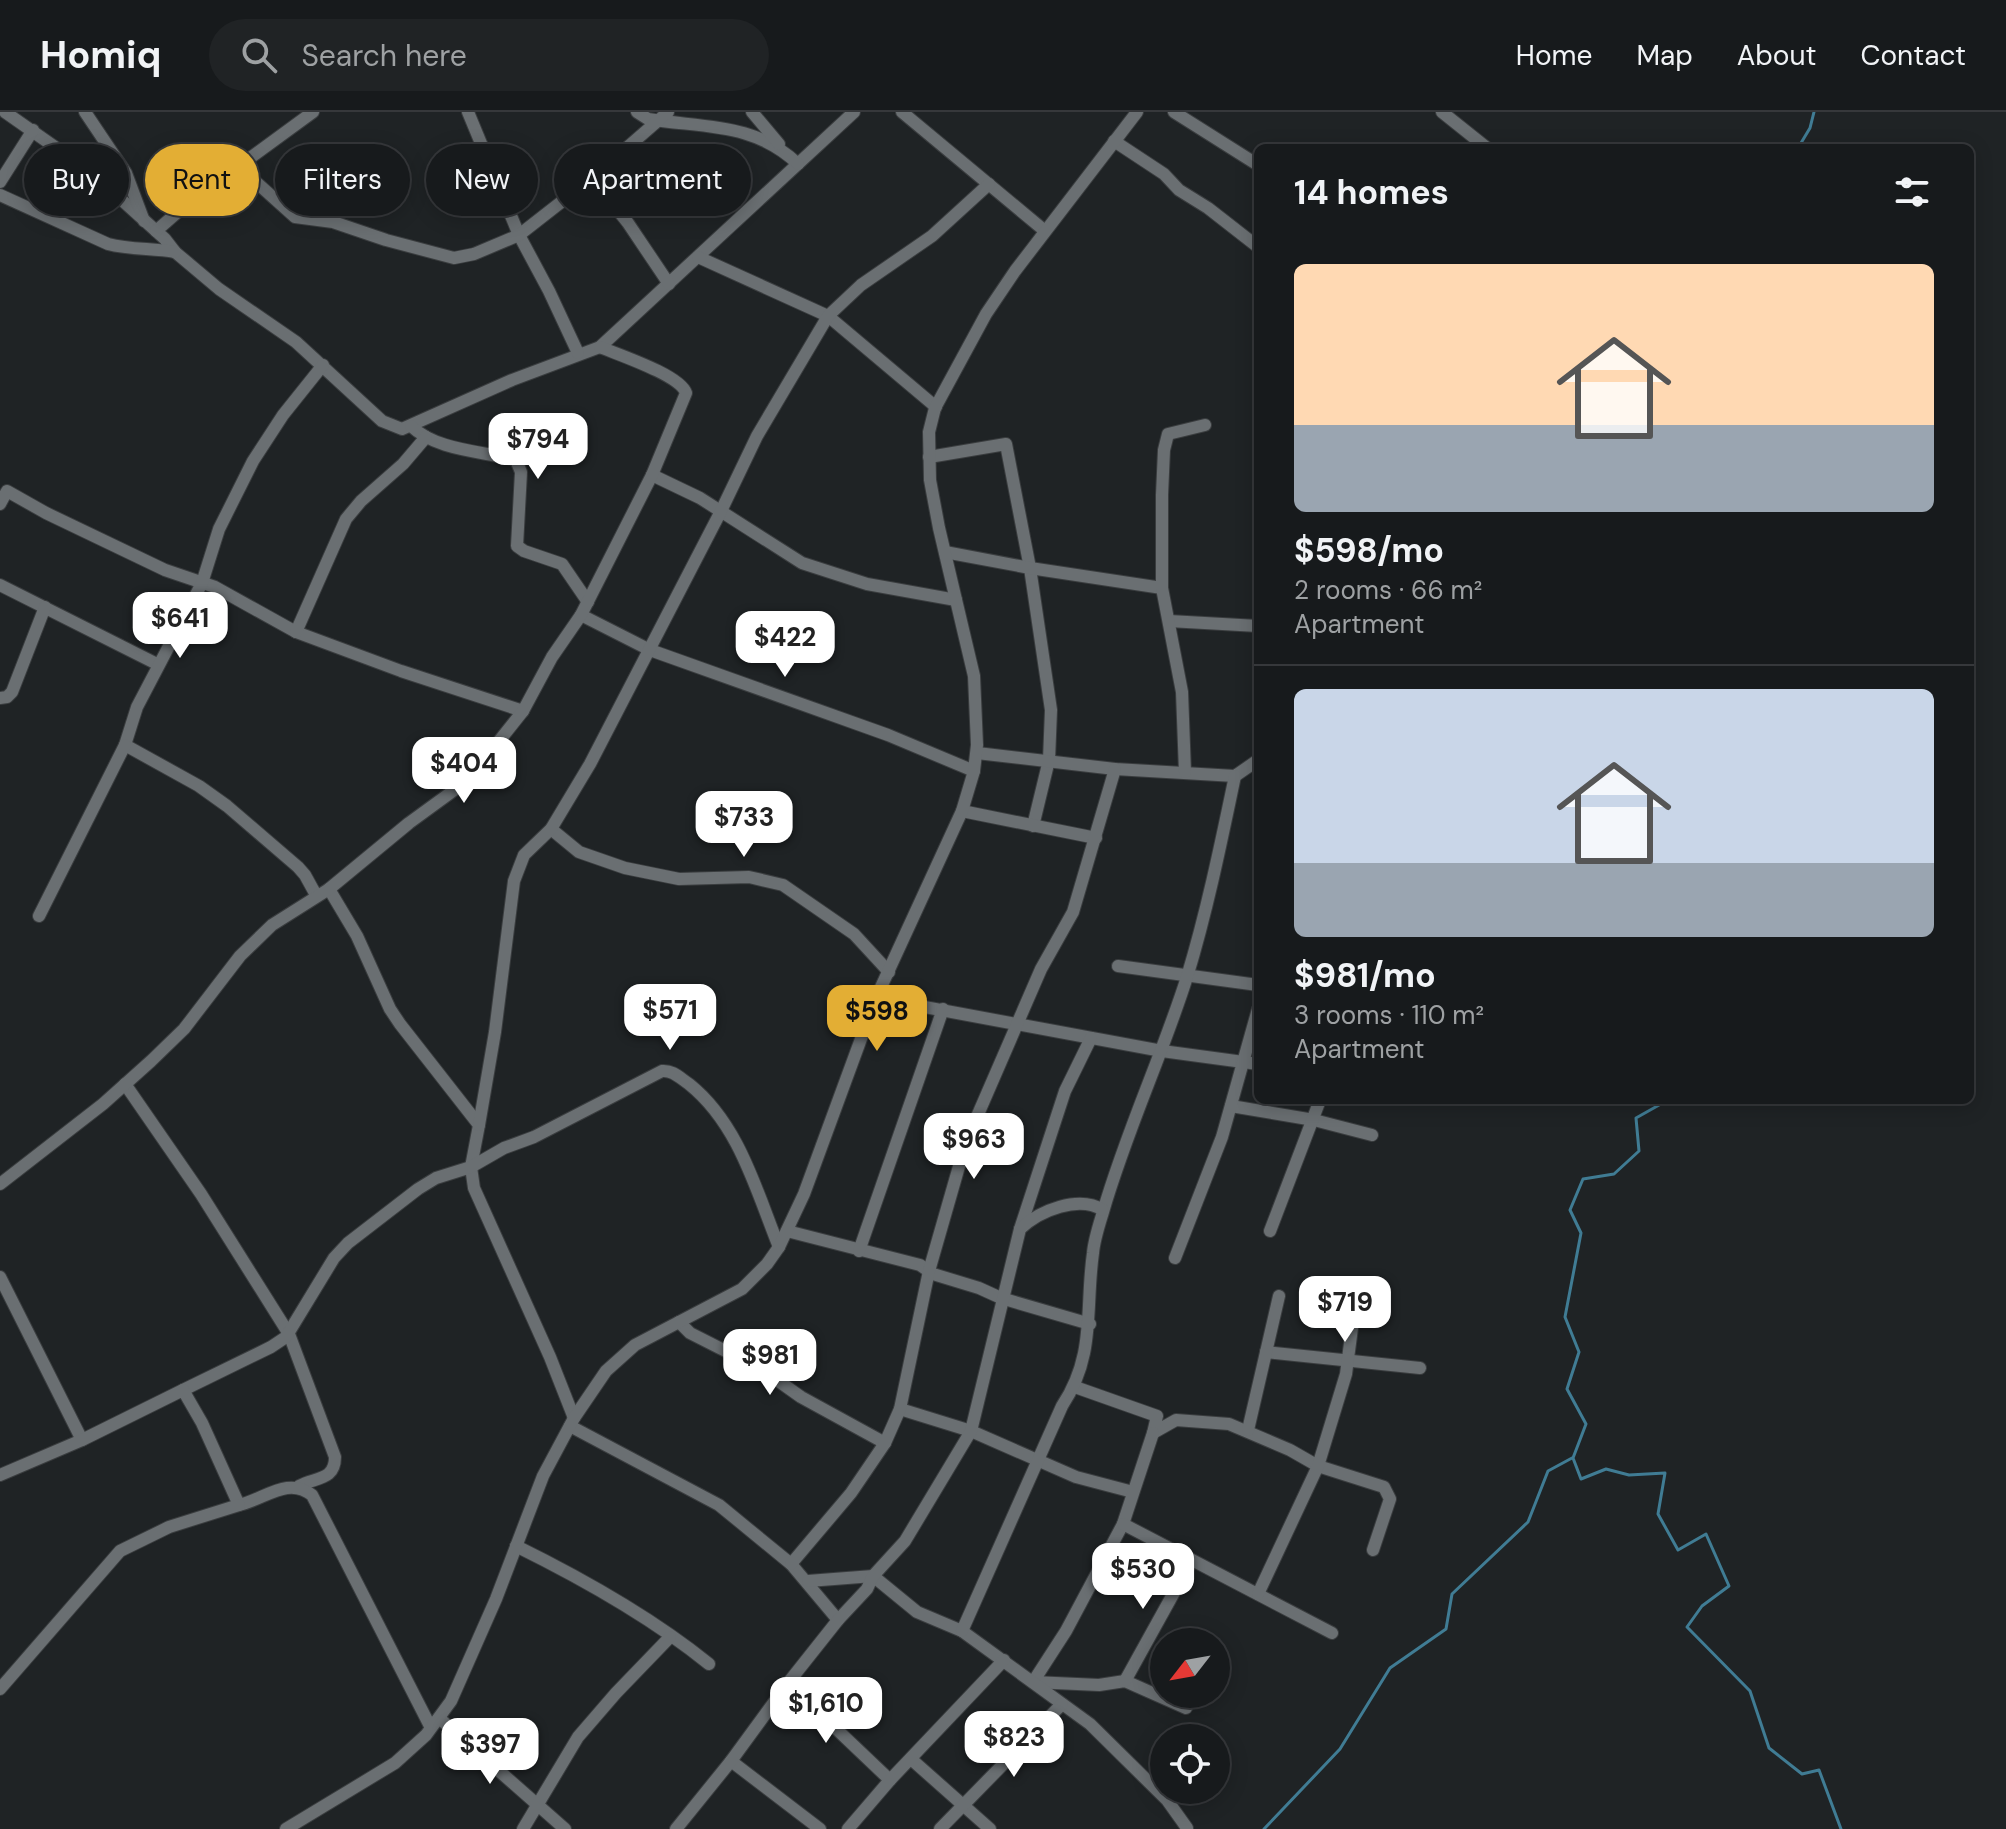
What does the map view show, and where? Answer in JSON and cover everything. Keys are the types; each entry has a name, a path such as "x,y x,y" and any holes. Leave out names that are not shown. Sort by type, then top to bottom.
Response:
{"street":[{"path":"5,112 92,173 175,252 219,289 296,342 382,421 395,428 411,426 512,380 600,347 854,112"},
{"path":"85,112 126,173 144,221"},
{"path":"259,151 313,112"},
{"path":"468,112 519,235 578,353"},
{"path":"637,112 644,117 663,116 736,130 783,150"},
{"path":"752,112 798,164"},
{"path":"902,112 914,117 1045,231"},
{"path":"286,1829 395,1763 414,1748 451,1701 479,1639 543,1476 572,1422 601,1378 619,1358 660,1330 742,1289 767,1264 787,1231 804,1194 876,998 962,811 974,771 977,753 974,676 930,480 929,432 936,407 952,372 986,314 1045,231 1137,112"},
{"path":"1174,112 1254,162"},
{"path":"1442,112 1482,144"},
{"path":"631,144 663,116"},
{"path":"0,182 33,130"},
{"path":"1114,141 1164,174 1179,190 1254,244"},
{"path":"838,1620 791,1564 719,1505 655,1472 572,1422 550,1357 478,1200 471,1167 495,1032 514,881 524,855 551,829 590,764 757,436 828,316 861,285 932,236 989,184"},
{"path":"259,185 295,217 333,222 454,258 474,254 519,235 554,208"},
{"path":"0,195 113,245 175,252"},
{"path":"156,231 175,216"},
{"path":"622,216 669,284"},
{"path":"698,257 828,316 936,407"},
{"path":"0,1184 125,1084 184,1029 254,940 329,889 409,823 468,780 523,711 552,657 588,602 652,475 685,398 686,390 668,377 600,347"},
{"path":"39,916 125,745 133,717 157,664 202,583 219,529 253,461 283,415 323,365"},
{"path":"1185,772 1182,692 1162,588 1162,495 1166,438 1172,432 1205,425"},
{"path":"411,426 426,437 519,463 517,546 562,564 588,602"},
{"path":"296,632 346,519 367,494 403,464 426,437"},
{"path":"929,457 1006,444 1030,568 1051,710 1049,760 1033,826"},
{"path":"652,475 700,498 802,563 867,584 956,600"},
{"path":"0,504 3,487 46,513 165,570 215,587 296,632 523,711"},
{"path":"945,552 1162,588"},
{"path":"0,585 157,664"},
{"path":"0,698 12,692 45,607"},
{"path":"581,615 650,650 888,735 974,771"},
{"path":"1169,621 1254,626"},
{"path":"125,745 199,786 227,806 298,867 316,895"},
{"path":"977,753 1115,769 1235,776 1254,764"},
{"path":"791,1564 838,1510 885,1443 900,1409 929,1271 966,1142 1041,969 1073,912 1115,769"},
{"path":"962,1631 1062,1406 1075,1387 1090,1324 1093,1250 1103,1210 1188,975 1235,776"},
{"path":"962,811 1096,838"},
{"path":"551,829 579,852 653,875 692,879 749,877 783,885 854,934 889,972"},
{"path":"329,889 357,936 390,1009 479,1125"},
{"path":"1118,966 1254,984"},
{"path":"876,998 1162,1051 1251,1064"},
{"path":"859,1251 943,1009"},
{"path":"676,1829 838,1620 905,1541 971,1431 1020,1229 1065,1091 1091,1038"},
{"path":"1175,1258 1231,1106 1251,1064 1254,1040"},
{"path":"0,1475 82,1440 271,1347 289,1334 327,1267 348,1243 436,1178 471,1167 483,1158 534,1137 653,1073 668,1070 694,1089 724,1120 779,1247"},
{"path":"0,1689 120,1551 169,1527 327,1476 334,1468 335,1457 289,1334 201,1194 125,1084"},
{"path":"1270,1231 1319,1104"},
{"path":"1231,1106 1314,1120 1372,1135"},
{"path":"1020,1229 1045,1214 1078,1203 1094,1204 1103,1210"},
{"path":"787,1231 920,1265 1001,1298 1090,1324"},
{"path":"0,1277 82,1440"},
{"path":"1248,1430 1279,1296"},
{"path":"1258,1594 1318,1466 1348,1362 1356,1297"},
{"path":"679,1322 702,1340 763,1370 801,1397 885,1443"},
{"path":"1266,1352 1420,1368"},
{"path":"1033,1682 1066,1631 1123,1524 1157,1416 1075,1387"},
{"path":"183,1390 202,1423 239,1505"},
{"path":"900,1409 971,1431 1076,1477 1133,1492"},
{"path":"1153,1433 1176,1420 1229,1424 1248,1430 1318,1466 1379,1484 1388,1491 1389,1505 1373,1550"},
{"path":"299,1486 312,1495 319,1506 434,1722 540,1804 565,1829"},
{"path":"1123,1524 1332,1633"},
{"path":"516,1546 652,1622 709,1664"},
{"path":"1125,1681 1192,1560"},
{"path":"808,1581 873,1576 917,1612 962,1631 1090,1724 1167,1800 1187,1828"},
{"path":"523,1829 578,1737 670,1637"},
{"path":"848,1829 1004,1660"},
{"path":"1033,1682 1099,1685 1125,1681 1150,1692"},
{"path":"788,1683 890,1780"},
{"path":"940,1829 1062,1704"},
{"path":"911,1759 990,1829"},
{"path":"731,1761 820,1829"}],"waterway":[{"path":"1800,144 1810,128 1814,112"},
{"path":"1661,1104 1636,1118 1639,1151 1614,1174 1583,1179 1570,1210 1581,1233 1565,1317 1579,1352 1567,1389 1586,1424 1573,1458 1581,1479 1606,1469 1629,1475 1665,1473 1658,1514 1678,1550 1706,1534 1729,1586 1702,1606 1687,1627 1750,1691 1769,1748 1802,1774 1819,1770 1841,1829"},
{"path":"1264,1829 1340,1749 1390,1668 1446,1629 1452,1594 1528,1522 1548,1471 1572,1458"}]}
